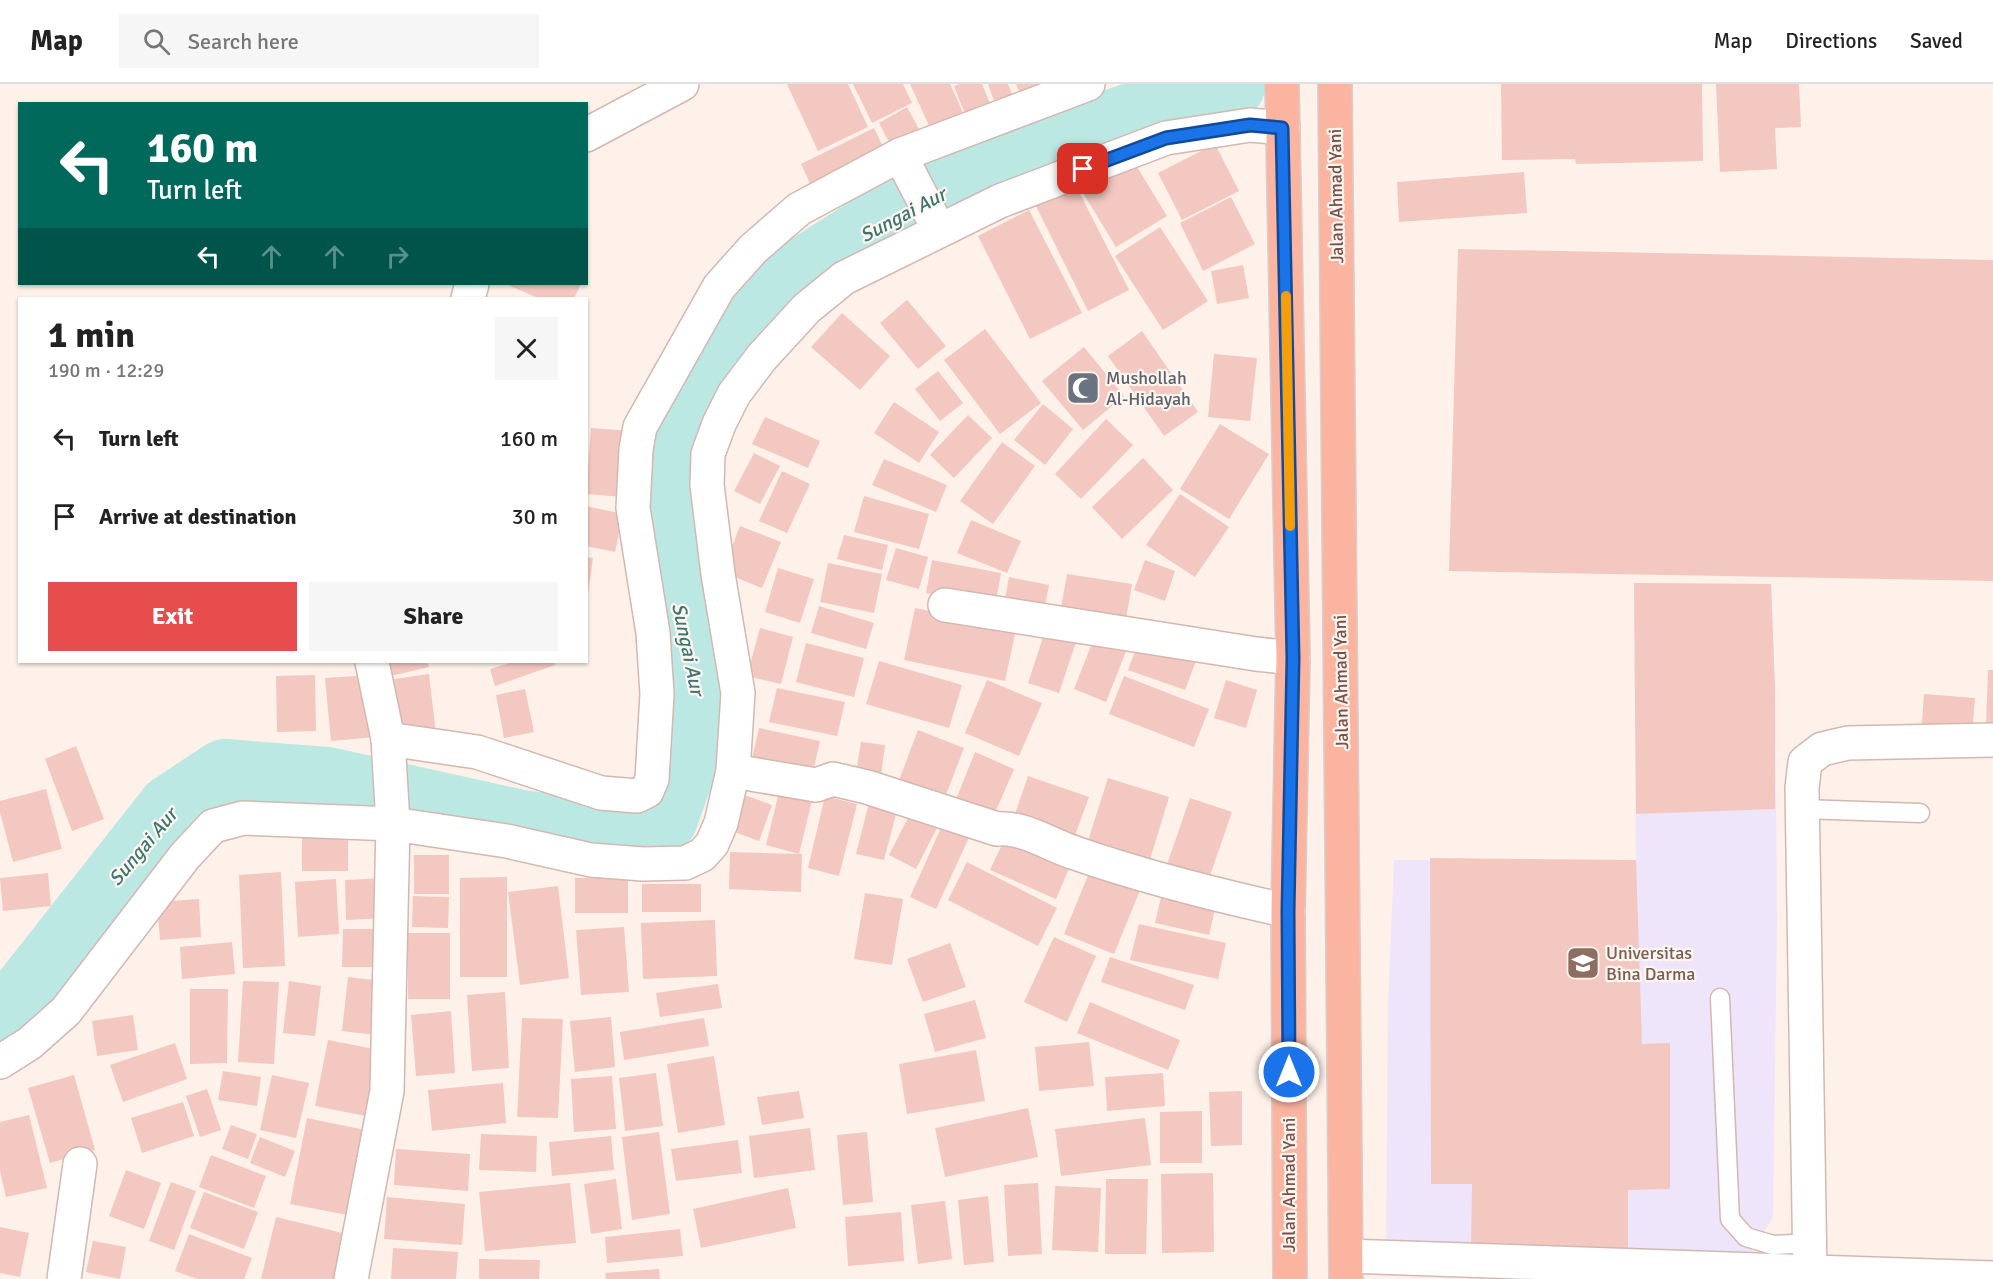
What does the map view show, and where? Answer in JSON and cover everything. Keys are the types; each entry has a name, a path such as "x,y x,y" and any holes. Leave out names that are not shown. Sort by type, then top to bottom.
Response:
{"highway":[{"name":"Jalan Ahmad Yani","path":"1282,84 1293,658 1288,911 1290,1279"},
{"name":"Jalan Ahmad Yani","path":"1335,84 1346,1267"}],"street":[{"path":"588,134 682,84"},
{"path":"388,747 477,752 601,793 637,796 646,791 652,779 657,694 653,633 633,508 636,449 640,427 718,287 753,249 799,209 902,159 1088,84"},
{"path":"0,1062 30,1043 66,1011 185,856 213,826 243,818 392,821 507,841 591,860 643,864 685,863 702,855 712,844 721,823 733,771 738,693 718,574 707,485 708,454 719,424 734,394 762,357 807,308 844,278 934,220 1000,201 1166,138 1250,125 1282,125"},
{"path":"902,159 934,220"},
{"path":"945,605 1293,658"},
{"path":"351,1279 387,1091 392,821 388,747 372,663"},
{"path":"1810,1258 1802,809 1805,762 1822,750 1848,743 1993,740"},
{"path":"733,771 816,785 833,779 867,787 996,829 1009,828 1075,853 1214,895 1288,911"},
{"path":"64,1279 80,1164"},
{"path":"1346,1267 1810,1258 1993,1278"}],"lane":[{"path":"1802,809 1920,813"},
{"path":"1720,998 1730,1220 1746,1237 1810,1258"}],"shaded area":[{"name":"Universitas Bina Darma","path":"1634,583 1771,584 1775,689 1777,919 1773,1218 1747,1258 1386,1252 1388,1007 1394,860 1636,860"}],"building":[{"path":"787,84 848,84 868,127 818,151"},
{"path":"853,84 903,84 912,103 872,123"},
{"path":"910,84 950,84 965,117 932,132"},
{"path":"982,84 994,113 969,124 954,86"},
{"path":"988,84 1008,84 1018,110 1000,117"},
{"path":"1016,84 1056,84 1025,106"},
{"path":"1501,84 1702,84 1703,161 1576,164 1575,159 1502,160"},
{"path":"1716,84 1799,84 1801,127 1775,128 1777,169 1720,172"},
{"path":"907,107 924,138 895,153 879,123"},
{"path":"874,128 886,153 813,190 801,164"},
{"path":"1215,144 1239,191 1182,220 1158,173"},
{"path":"1131,157 1167,216 1116,247 1080,188"},
{"path":"1524,172 1527,213 1399,222 1397,182"},
{"path":"1074,182 1129,290 1088,311 1034,202"},
{"path":"1231,197 1255,244 1203,271 1180,223"},
{"path":"1029,210 1082,313 1030,339 978,236"},
{"path":"1160,227 1208,301 1163,330 1115,256"},
{"path":"1458,249 1993,260 1993,581 1449,571"},
{"path":"1243,265 1249,298 1217,304 1211,271"},
{"path":"508,285 580,285 574,297 536,297"},
{"path":"907,300 946,346 918,369 880,323"},
{"path":"842,313 890,356 860,390 811,347"},
{"path":"985,329 1041,403 1000,434 944,360"},
{"path":"1142,331 1198,412 1164,436 1108,356"},
{"name":"Mushollah Al-Hidayah","path":"1084,347 1124,396 1083,430 1042,381"},
{"path":"1214,354 1257,358 1250,421 1208,417"},
{"path":"938,371 963,403 940,421 915,389"},
{"path":"894,402 939,432 919,463 874,433"},
{"path":"1043,404 1073,429 1045,465 1014,440"},
{"path":"968,415 992,438 954,478 930,455"},
{"path":"765,417 820,441 808,468 752,444"},
{"path":"1106,419 1133,445 1081,499 1055,474"},
{"path":"1220,424 1269,454 1229,519 1180,489"},
{"path":"591,428 630,431 624,497 588,494"},
{"path":"1002,442 1035,466 993,524 960,501"},
{"path":"754,453 780,466 760,504 734,491"},
{"path":"1143,458 1173,490 1122,539 1092,507"},
{"path":"884,459 947,485 936,512 872,485"},
{"path":"782,471 810,484 787,533 759,521"},
{"path":"1180,494 1229,527 1195,577 1146,545"},
{"path":"864,496 929,514 919,549 854,532"},
{"path":"588,506 623,514 615,552 588,546"},
{"path":"971,520 1021,541 1007,573 957,553"},
{"path":"740,526 781,542 762,588 722,572"},
{"path":"844,535 888,545 882,570 837,559"},
{"path":"896,548 928,557 919,589 886,580"},
{"path":"588,557 593,558 588,594"},
{"path":"932,560 1001,573 995,606 926,593"},
{"path":"1145,560 1175,571 1165,601 1134,590"},
{"path":"828,563 882,574 874,613 820,602"},
{"path":"778,568 814,579 800,623 765,612"},
{"path":"1067,574 1132,584 1126,619 1061,608"},
{"path":"1009,577 1049,585 1043,617 1003,609"},
{"path":"1634,583 1771,584 1775,689 1775,809 1636,814"},
{"path":"819,606 874,623 866,649 811,633"},
{"path":"915,608 1016,629 1005,681 904,660"},
{"path":"1047,625 1078,636 1059,693 1028,683"},
{"path":"760,628 793,637 781,684 747,676"},
{"path":"1096,633 1128,646 1106,702 1074,689"},
{"path":"1139,641 1196,661 1185,690 1128,670"},
{"path":"806,643 864,658 854,697 796,682"},
{"path":"879,661 962,685 949,728 866,704"},
{"path":"388,663 427,663 429,667 391,676"},
{"path":"510,663 554,663 555,665 495,686 490,669"},
{"path":"1988,670 1993,670 1993,726 1986,726"},
{"path":"429,674 436,734 396,739 388,680"},
{"path":"315,675 316,731 277,732 276,676"},
{"path":"370,675 375,737 331,741 325,678"},
{"path":"1124,676 1209,709 1194,747 1109,714"},
{"path":"987,680 1042,703 1019,756 965,733"},
{"path":"1226,680 1257,690 1246,728 1214,718"},
{"path":"777,688 845,702 837,736 769,722"},
{"path":"525,689 534,732 504,738 496,695"},
{"path":"1924,694 1975,698 1972,737 1921,734"},
{"path":"759,728 820,741 812,776 751,763"},
{"path":"918,730 964,748 944,800 898,783"},
{"path":"861,742 885,745 880,783 855,779"},
{"path":"76,746 104,819 72,831 45,759"},
{"path":"975,752 1014,769 991,822 953,807"},
{"path":"1028,776 1089,797 1073,841 1013,820"},
{"path":"1108,778 1169,797 1149,863 1087,844"},
{"path":"781,784 814,792 799,854 766,845"},
{"path":"46,789 62,849 13,862 0,812 0,801"},
{"path":"739,793 772,805 759,841 726,829"},
{"path":"871,795 899,802 884,860 856,854"},
{"path":"825,796 857,804 839,876 808,868"},
{"path":"1190,798 1232,812 1206,887 1164,873"},
{"path":"913,808 940,822 916,869 889,855"},
{"path":"945,819 972,831 936,909 910,897"},
{"path":"302,834 348,834 348,871 302,871"},
{"path":"1006,836 1071,864 1056,899 990,870"},
{"path":"730,852 802,854 801,892 729,889"},
{"path":"414,855 449,855 449,894 414,894"},
{"path":"1430,858 1636,860 1642,1044 1670,1043 1670,1189 1628,1190 1628,1254 1471,1255 1472,1184 1431,1184"},
{"path":"967,862 1057,908 1038,946 948,900"},
{"path":"1093,863 1143,883 1114,954 1064,934"},
{"path":"281,872 285,966 243,968 239,875"},
{"path":"48,873 51,906 3,911 0,878"},
{"path":"507,877 507,977 460,977 460,878"},
{"path":"386,878 387,918 346,920 345,880"},
{"path":"575,878 628,878 628,913 575,913"},
{"path":"336,879 339,934 298,937 295,882"},
{"path":"642,884 701,884 701,912 642,912"},
{"path":"558,886 569,978 520,985 508,892"},
{"path":"865,893 903,899 892,965 854,959"},
{"path":"1162,893 1216,905 1209,935 1155,923"},
{"path":"413,896 449,897 448,928 412,927"},
{"path":"199,899 201,937 160,940 157,902"},
{"path":"715,920 717,976 643,979 641,923"},
{"path":"1139,924 1226,943 1218,979 1130,960"},
{"path":"624,927 629,992 581,995 576,930"},
{"path":"343,929 387,929 386,967 342,967"},
{"path":"408,933 450,933 450,999 408,999"},
{"path":"1054,937 1096,956 1067,1022 1024,1002"},
{"path":"232,942 235,974 182,979 180,947"},
{"path":"950,943 966,987 923,1002 907,959"},
{"path":"1110,957 1194,985 1185,1010 1101,982"},
{"path":"348,977 382,981 376,1035 342,1031"},
{"path":"243,981 279,982 274,1064 238,1062"},
{"path":"289,981 321,986 315,1036 283,1033"},
{"path":"718,984 722,1008 660,1017 656,993"},
{"path":"190,989 228,989 227,1063 190,1064"},
{"path":"505,992 509,1068 472,1071 467,995"},
{"path":"975,1000 986,1038 935,1052 924,1014"},
{"path":"1090,1002 1180,1040 1168,1070 1077,1033"},
{"path":"451,1011 455,1073 416,1076 411,1015"},
{"path":"133,1015 138,1050 97,1056 92,1021"},
{"path":"611,1017 615,1067 575,1072 570,1021"},
{"path":"522,1018 563,1019 558,1118 517,1117"},
{"path":"704,1018 709,1046 624,1060 620,1032"},
{"path":"328,1040 385,1051 371,1117 315,1106"},
{"path":"1089,1042 1094,1086 1039,1091 1035,1047"},
{"path":"175,1043 187,1079 123,1102 110,1065"},
{"path":"976,1050 985,1101 907,1114 899,1064"},
{"path":"714,1056 725,1125 678,1133 667,1064"},
{"path":"223,1071 261,1077 257,1106 218,1100"},
{"path":"656,1073 663,1126 625,1131 619,1078"},
{"path":"1163,1073 1165,1106 1107,1111 1105,1077"},
{"path":"74,1075 95,1150 50,1163 28,1088"},
{"path":"272,1075 309,1083 296,1138 260,1130"},
{"path":"612,1076 616,1129 574,1132 571,1079"},
{"path":"503,1083 506,1123 432,1131 428,1090"},
{"path":"207,1089 221,1130 200,1137 186,1096"},
{"path":"799,1091 804,1118 762,1125 757,1097"},
{"path":"1242,1091 1242,1145 1211,1146 1209,1092"},
{"path":"183,1102 194,1136 142,1153 131,1118"},
{"path":"1028,1108 1038,1157 945,1177 935,1128"},
{"path":"1202,1111 1202,1163 1160,1163 1160,1112"},
{"path":"29,1115 47,1188 6,1197 0,1171 0,1122"},
{"path":"307,1118 365,1130 348,1215 290,1204"},
{"path":"1145,1118 1151,1165 1061,1176 1055,1129"},
{"path":"231,1125 257,1134 248,1159 222,1149"},
{"path":"810,1128 815,1170 754,1178 749,1136"},
{"path":"659,1132 670,1214 632,1220 622,1137"},
{"path":"867,1132 873,1202 843,1205 837,1135"},
{"path":"481,1134 537,1136 536,1172 479,1170"},
{"path":"611,1136 614,1170 552,1176 549,1142"},
{"path":"260,1137 295,1151 285,1177 250,1163"},
{"path":"738,1140 742,1173 676,1181 671,1149"},
{"path":"396,1149 470,1154 468,1191 394,1185"},
{"path":"211,1155 266,1176 254,1208 199,1187"},
{"path":"126,1170 161,1183 144,1229 109,1216"},
{"path":"1213,1173 1214,1252 1162,1253 1161,1174"},
{"path":"616,1179 622,1229 591,1234 584,1184"},
{"path":"1106,1179 1148,1179 1146,1254 1105,1254"},
{"path":"171,1182 196,1191 174,1250 149,1241"},
{"path":"570,1183 576,1243 485,1251 479,1192"},
{"path":"1038,1183 1042,1254 1008,1256 1004,1185"},
{"path":"1055,1186 1101,1188 1098,1252 1052,1250"},
{"path":"788,1188 796,1228 701,1248 693,1209"},
{"path":"204,1192 258,1212 244,1249 190,1228"},
{"path":"988,1196 994,1262 964,1265 958,1200"},
{"path":"387,1197 465,1204 462,1245 384,1239"},
{"path":"945,1201 952,1259 918,1264 911,1205"},
{"path":"901,1212 904,1261 848,1266 845,1217"},
{"path":"276,1217 351,1235 340,1279 261,1279"},
{"path":"0,1227 29,1233 20,1277 0,1273"},
{"path":"680,1229 683,1256 607,1263 605,1237"},
{"path":"189,1234 252,1258 244,1279 197,1279 175,1271"},
{"path":"93,1241 126,1247 120,1279 86,1272"},
{"path":"393,1248 458,1252 456,1279 391,1279"},
{"path":"479,1259 540,1260 539,1279 479,1279"},
{"path":"659,1269 660,1279 606,1279 605,1273"}],"waterway":[{"name":"Sungai Aur","path":"0,1024 16,1007 172,809 225,774 327,782 521,825 625,838 663,818 701,711 673,582 663,478 727,352 790,281 891,217 1029,153 1231,84"}],"slow traffic":[{"path":"1286,296 1290,526"}],"place":[{"name":"Mushollah Al-Hidayah","path":"1083,388"},
{"name":"Universitas Bina Darma","path":"1583,963"}],"route":[{"path":"1083,169 1166,138 1250,125 1282,128 1293,658 1288,911 1289,1072"}]}
